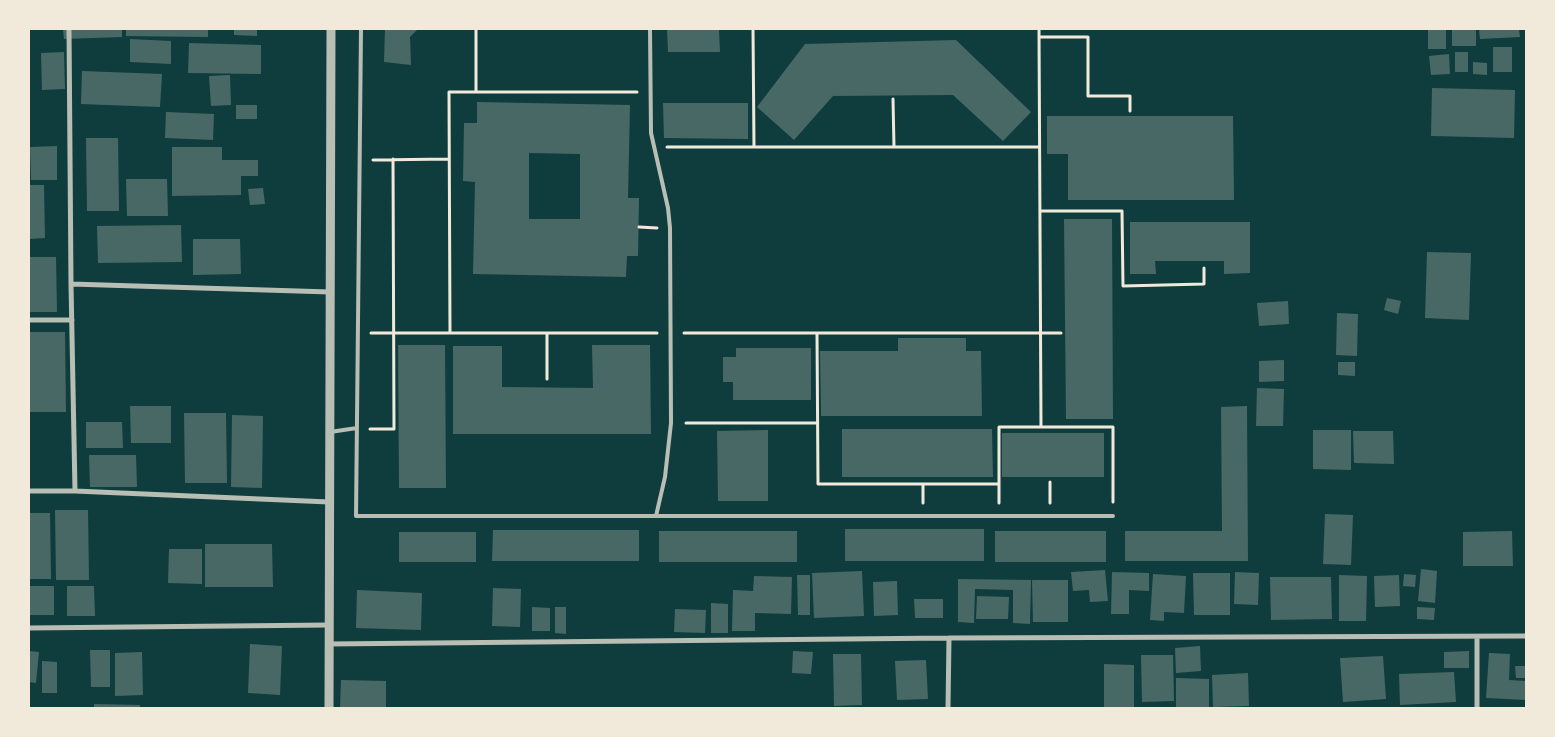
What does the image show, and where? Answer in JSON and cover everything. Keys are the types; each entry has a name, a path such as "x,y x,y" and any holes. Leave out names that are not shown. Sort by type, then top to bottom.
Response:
{"street":[{"path":"69,29 75,491"},
{"path":"329,708 331,29"},
{"path":"71,284 330,292"},
{"path":"29,320 72,320"},
{"path":"29,491 75,491 329,502"},
{"path":"29,628 329,625"},
{"path":"329,644 949,638 1526,636"},
{"path":"1477,637 1477,708"},
{"path":"948,708 949,638"}],"lane":[{"path":"361,29 356,516 1113,516"},
{"path":"650,29 650,133 663,185 670,228 671,423 664,477 656,516"},
{"path":"330,432 357,428"}],"path":[{"path":"476,29 476,92"},
{"path":"753,29 754,147"},
{"path":"1039,29 1041,427"},
{"path":"1039,37 1088,37 1088,96 1130,96 1130,111"},
{"path":"450,333 449,92 650,92"},
{"path":"893,99 894,147"},
{"path":"652,147 1039,147"},
{"path":"357,428 394,428 392,159"},
{"path":"360,160 449,159"},
{"path":"1040,211 1122,211 1123,286 1204,284 1204,268"},
{"path":"358,333 1061,333"},
{"path":"547,333 547,379"},
{"path":"817,333 818,484 999,484"},
{"path":"671,423 817,423"},
{"path":"999,516 999,427 1113,427 1113,516"},
{"path":"1050,482 1051,516"}],"building":[{"path":"63,29 122,29 122,37 64,39"},
{"path":"126,29 208,29 208,37 126,36"},
{"path":"234,29 257,29 257,36 234,35"},
{"path":"385,29 418,29 410,37 411,65 384,62"},
{"path":"667,29 719,29 720,52 668,52"},
{"path":"1428,29 1446,29 1446,49 1428,49"},
{"path":"1452,29 1476,29 1476,46 1452,46"},
{"path":"1479,29 1519,29 1520,37 1480,39"},
{"path":"130,39 171,41 171,64 130,62"},
{"path":"956,40 1031,112 1003,141 953,95 833,96 794,140 757,107 805,44"},
{"path":"189,43 261,45 261,74 188,73"},
{"path":"1493,47 1512,47 1512,72 1493,72"},
{"path":"64,52 65,89 42,90 41,53"},
{"path":"1455,52 1468,52 1468,72 1455,72"},
{"path":"1449,54 1450,74 1431,75 1429,56"},
{"path":"1473,62 1487,63 1487,75 1473,74"},
{"path":"82,71 162,74 160,107 81,104"},
{"path":"230,75 231,105 211,106 209,76"},
{"path":"1432,88 1515,90 1514,138 1431,136"},
{"path":"477,102 630,105 628,198 639,198 638,256 627,256 626,277 473,274 475,182 463,181 464,123 477,123","holes":["529,153 580,154 580,219 529,219"]},
{"path":"663,103 748,103 748,139 664,138"},
{"path":"236,105 257,105 257,119 236,119"},
{"path":"166,112 214,114 213,140 165,138"},
{"path":"1047,116 1233,116 1234,200 1068,200 1068,154 1047,154"},
{"path":"86,138 118,138 119,211 87,211"},
{"path":"57,146 57,180 31,180 30,147"},
{"path":"172,147 222,147 222,160 258,160 258,176 241,176 241,195 172,196"},
{"path":"126,179 167,179 168,216 127,216"},
{"path":"29,185 44,185 45,238 29,239"},
{"path":"263,188 265,204 250,205 248,189"},
{"path":"1064,219 1112,219 1113,419 1066,419"},
{"path":"1130,222 1250,222 1250,273 1224,274 1224,261 1155,261 1156,274 1130,274"},
{"path":"181,225 182,262 98,263 97,226"},
{"path":"193,239 240,239 241,274 193,275"},
{"path":"1427,252 1471,253 1469,320 1425,318"},
{"path":"29,257 56,257 57,312 29,312"},
{"path":"1387,298 1401,301 1398,314 1384,310"},
{"path":"1288,301 1289,324 1259,326 1257,303"},
{"path":"1337,313 1358,314 1357,356 1336,355"},
{"path":"29,332 65,332 66,412 29,412"},
{"path":"898,338 966,338 966,351 981,351 982,416 821,416 820,351 898,351"},
{"path":"398,345 445,345 446,488 399,488"},
{"path":"592,345 650,345 651,434 453,434 453,346 502,346 502,387 593,388"},
{"path":"736,348 811,348 811,400 733,400 733,382 723,382 723,357 736,357"},
{"path":"1284,360 1284,381 1259,382 1259,361"},
{"path":"1338,362 1355,362 1355,376 1338,375"},
{"path":"1257,388 1284,389 1283,426 1256,426"},
{"path":"130,406 171,406 171,443 131,443"},
{"path":"1247,406 1248,561 1125,561 1125,531 1222,531 1221,407"},
{"path":"184,413 226,413 227,483 185,483"},
{"path":"232,415 263,416 262,488 231,487"},
{"path":"86,422 122,422 123,448 86,448"},
{"path":"842,429 992,429 993,477 842,477"},
{"path":"768,430 768,501 718,501 717,431"},
{"path":"1313,430 1351,430 1351,470 1313,469"},
{"path":"1353,431 1393,431 1394,464 1354,463"},
{"path":"1002,433 1104,433 1104,477 1002,477"},
{"path":"89,455 136,455 137,487 90,487"},
{"path":"55,510 88,510 89,580 56,580"},
{"path":"29,513 50,513 51,579 29,579"},
{"path":"1325,514 1353,515 1351,565 1323,564"},
{"path":"845,529 984,529 984,561 845,561"},
{"path":"493,530 639,530 639,561 492,561"},
{"path":"659,531 797,531 797,562 659,562"},
{"path":"995,531 1106,531 1106,562 995,562"},
{"path":"1512,531 1513,566 1463,566 1463,532"},
{"path":"399,532 476,532 476,562 399,562"},
{"path":"205,544 272,544 273,587 205,587"},
{"path":"169,549 202,549 202,584 168,583"},
{"path":"1421,569 1437,571 1435,603 1418,601"},
{"path":"1105,570 1108,601 1090,602 1089,590 1073,591 1071,572"},
{"path":"862,571 864,616 814,618 812,573"},
{"path":"1112,572 1149,573 1149,591 1129,590 1129,614 1111,614"},
{"path":"1235,572 1259,573 1258,605 1234,604"},
{"path":"1193,573 1230,573 1230,615 1194,615"},
{"path":"1153,574 1186,576 1184,613 1164,612 1164,621 1150,620"},
{"path":"1404,574 1416,575 1415,587 1403,586"},
{"path":"797,575 810,575 810,615 798,615"},
{"path":"1339,575 1367,576 1366,621 1339,621"},
{"path":"1399,575 1400,606 1375,607 1374,576"},
{"path":"754,576 792,577 791,614 755,613 755,631 732,631 733,590 753,591"},
{"path":"1270,577 1331,577 1332,619 1271,620"},
{"path":"958,579 1031,580 1030,624 1013,623 1013,590 975,589 974,623 958,622"},
{"path":"1032,580 1068,580 1068,622 1033,622"},
{"path":"897,581 898,615 874,616 873,582"},
{"path":"29,586 54,586 54,615 29,615"},
{"path":"67,586 94,586 95,616 67,616"},
{"path":"493,588 521,589 520,627 492,626"},
{"path":"357,590 422,593 421,630 356,628"},
{"path":"977,596 1009,597 1008,619 976,619"},
{"path":"914,599 943,599 943,618 915,618"},
{"path":"711,603 728,604 728,633 711,633"},
{"path":"532,607 550,608 550,631 532,631"},
{"path":"555,607 566,607 566,634 555,633"},
{"path":"1417,607 1435,608 1434,620 1417,619"},
{"path":"675,609 706,610 705,633 674,632"},
{"path":"250,644 282,646 280,695 248,693"},
{"path":"1200,646 1201,671 1176,673 1175,648"},
{"path":"90,650 110,650 110,687 91,687"},
{"path":"29,651 39,652 36,683 29,682"},
{"path":"793,651 813,652 811,674 792,673"},
{"path":"1469,651 1469,668 1444,668 1444,652"},
{"path":"142,652 143,695 115,696 115,653"},
{"path":"1489,653 1510,654 1509,680 1526,681 1526,700 1486,698"},
{"path":"833,654 861,654 862,705 834,706"},
{"path":"1141,655 1173,655 1174,701 1142,702"},
{"path":"1383,656 1386,699 1343,702 1340,658"},
{"path":"926,660 928,699 897,700 895,661"},
{"path":"42,661 57,662 57,693 42,693"},
{"path":"1104,664 1134,665 1134,708 1104,707"},
{"path":"1515,666 1526,666 1526,678 1516,678"},
{"path":"1454,672 1456,702 1400,705 1399,674"},
{"path":"1248,673 1249,706 1213,707 1212,675"},
{"path":"1176,678 1209,679 1209,707 1176,707"},
{"path":"341,680 386,681 386,708 340,708"},
{"path":"94,704 140,705 140,708 94,708"}]}
